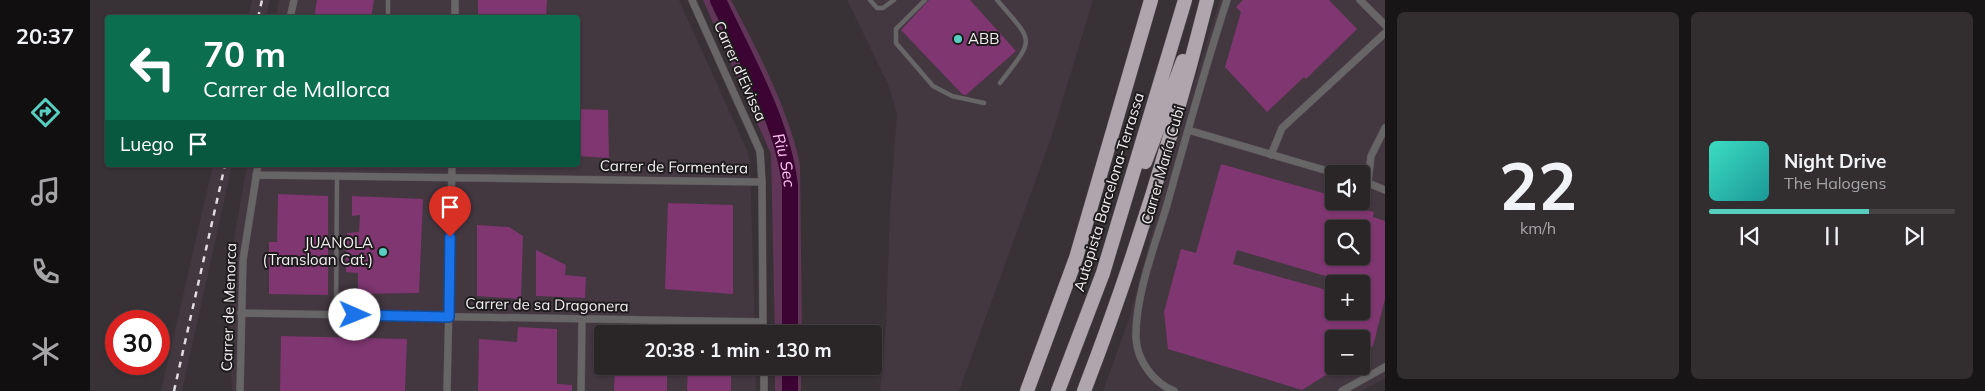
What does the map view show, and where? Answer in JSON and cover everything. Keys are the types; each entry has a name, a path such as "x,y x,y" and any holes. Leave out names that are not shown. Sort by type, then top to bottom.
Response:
{"highway":[{"name":"Autopista Barcelona-Terrassa","path":"1027,391 1076,258 1151,0"},
{"name":"Autopista Barcelona-Terrassa","path":"1058,391 1102,273 1185,0"},
{"path":"1102,273 1207,0"},
{"path":"1089,391 1168,142 1207,0"},
{"path":"1084,391 1108,329"}],"street":[{"path":"291,15 294,0"},
{"path":"455,0 455,15"},
{"name":"Carrer d'Eivissa","path":"692,0 760,151 763,322"},
{"name":"Carrer María Cubi","path":"1174,391 1154,379 1142,360 1136,340 1138,317 1147,271 1202,76 1227,0"},
{"path":"1360,0 1385,25"},
{"path":"1271,155 1282,128 1385,33"},
{"path":"1369,165 1371,156 1385,128"},
{"path":"1188,130 1325,170"},
{"name":"Carrer de Menorca","path":"240,391 243,260 258,167"},
{"path":"447,391 452,167"},
{"name":"Carrer de Formentera","path":"256,175 762,182"},
{"path":"1370,183 1385,190"},
{"name":"Carrer de sa Dragonera","path":"241,313 763,322"},
{"path":"581,391 582,319"},
{"path":"1342,391 1385,367"},
{"path":"764,375 764,391"}],"lane":[{"path":"388,0 388,15"},
{"path":"870,0 877,8 883,8 894,0"},
{"path":"925,0 896,29 896,43 933,86 952,96 984,103"},
{"path":"997,0 1024,30 1027,38 1026,48 1000,83"},
{"path":"336,314 337,176"}],"shaded area":[{"path":"252,0 270,0 266,15 248,15"},
{"path":"279,0 679,0 747,150 750,161 755,325 594,325 594,375 755,375 756,391 232,391 230,345 232,250 247,167 580,167 580,15 276,15"},
{"path":"703,0 731,0 751,38 789,124 800,165 802,325 775,325 771,154"},
{"path":"847,0 1093,0 1051,138 959,391 880,391 886,326 890,208 897,114 888,84"},
{"path":"1220,0 1385,0 1385,378 1362,391 1103,391 1129,319 1180,127"},
{"path":"213,167 232,167 182,391 161,391 165,375 170,375 170,352"},
{"path":"775,375 801,375 801,391 775,391"}],"building":[{"path":"317,0 374,0 372,15 314,15"},
{"path":"478,0 547,0 546,15 478,15"},
{"name":"ABB","path":"929,0 970,0 1016,51 966,95 962,94 901,30"},
{"path":"1243,0 1329,0 1357,29 1306,79 1304,77 1267,112 1225,67 1241,12 1236,7"},
{"path":"580,109 608,110 609,158 580,156"},
{"path":"1221,164 1325,193 1325,210 1366,210 1374,212 1373,217 1385,221 1385,299 1373,346 1370,348 1370,330 1325,330 1326,375 1302,390 1168,349 1164,312 1181,249 1196,253"},
{"path":"278,194 328,196 328,295 269,294 269,242 277,242"},
{"name":"JUANOLA (Transloan Cat.)","path":"352,196 423,199 419,293 358,294 358,273 346,272 347,233 359,232 360,215 352,216"},
{"path":"668,203 733,205 733,294 665,289"},
{"path":"477,225 509,227 523,236 521,299 477,296"},
{"path":"536,250 566,265 565,275 586,277 585,298 536,296"},
{"path":"518,327 557,329 557,384 572,385 572,391 478,391 479,339 517,342"},
{"path":"281,336 407,339 405,391 280,391"},
{"path":"615,375 667,375 667,391 614,391"},
{"path":"688,375 731,375 731,391 687,391"}],"waterway":[{"name":"Riu Sec","path":"718,0 762,91 780,138 786,162 790,186 790,325"},
{"name":"Riu Sec","path":"790,375 790,391"}],"railway":[{"path":"259,15 262,0"},
{"path":"174,391 225,167"}],"place":[{"name":"ABB","path":"958,39"},
{"name":"JUANOLA (Transloan Cat.)","path":"383,252"}],"route":[{"path":"355,315 449,317 450,237"}]}
